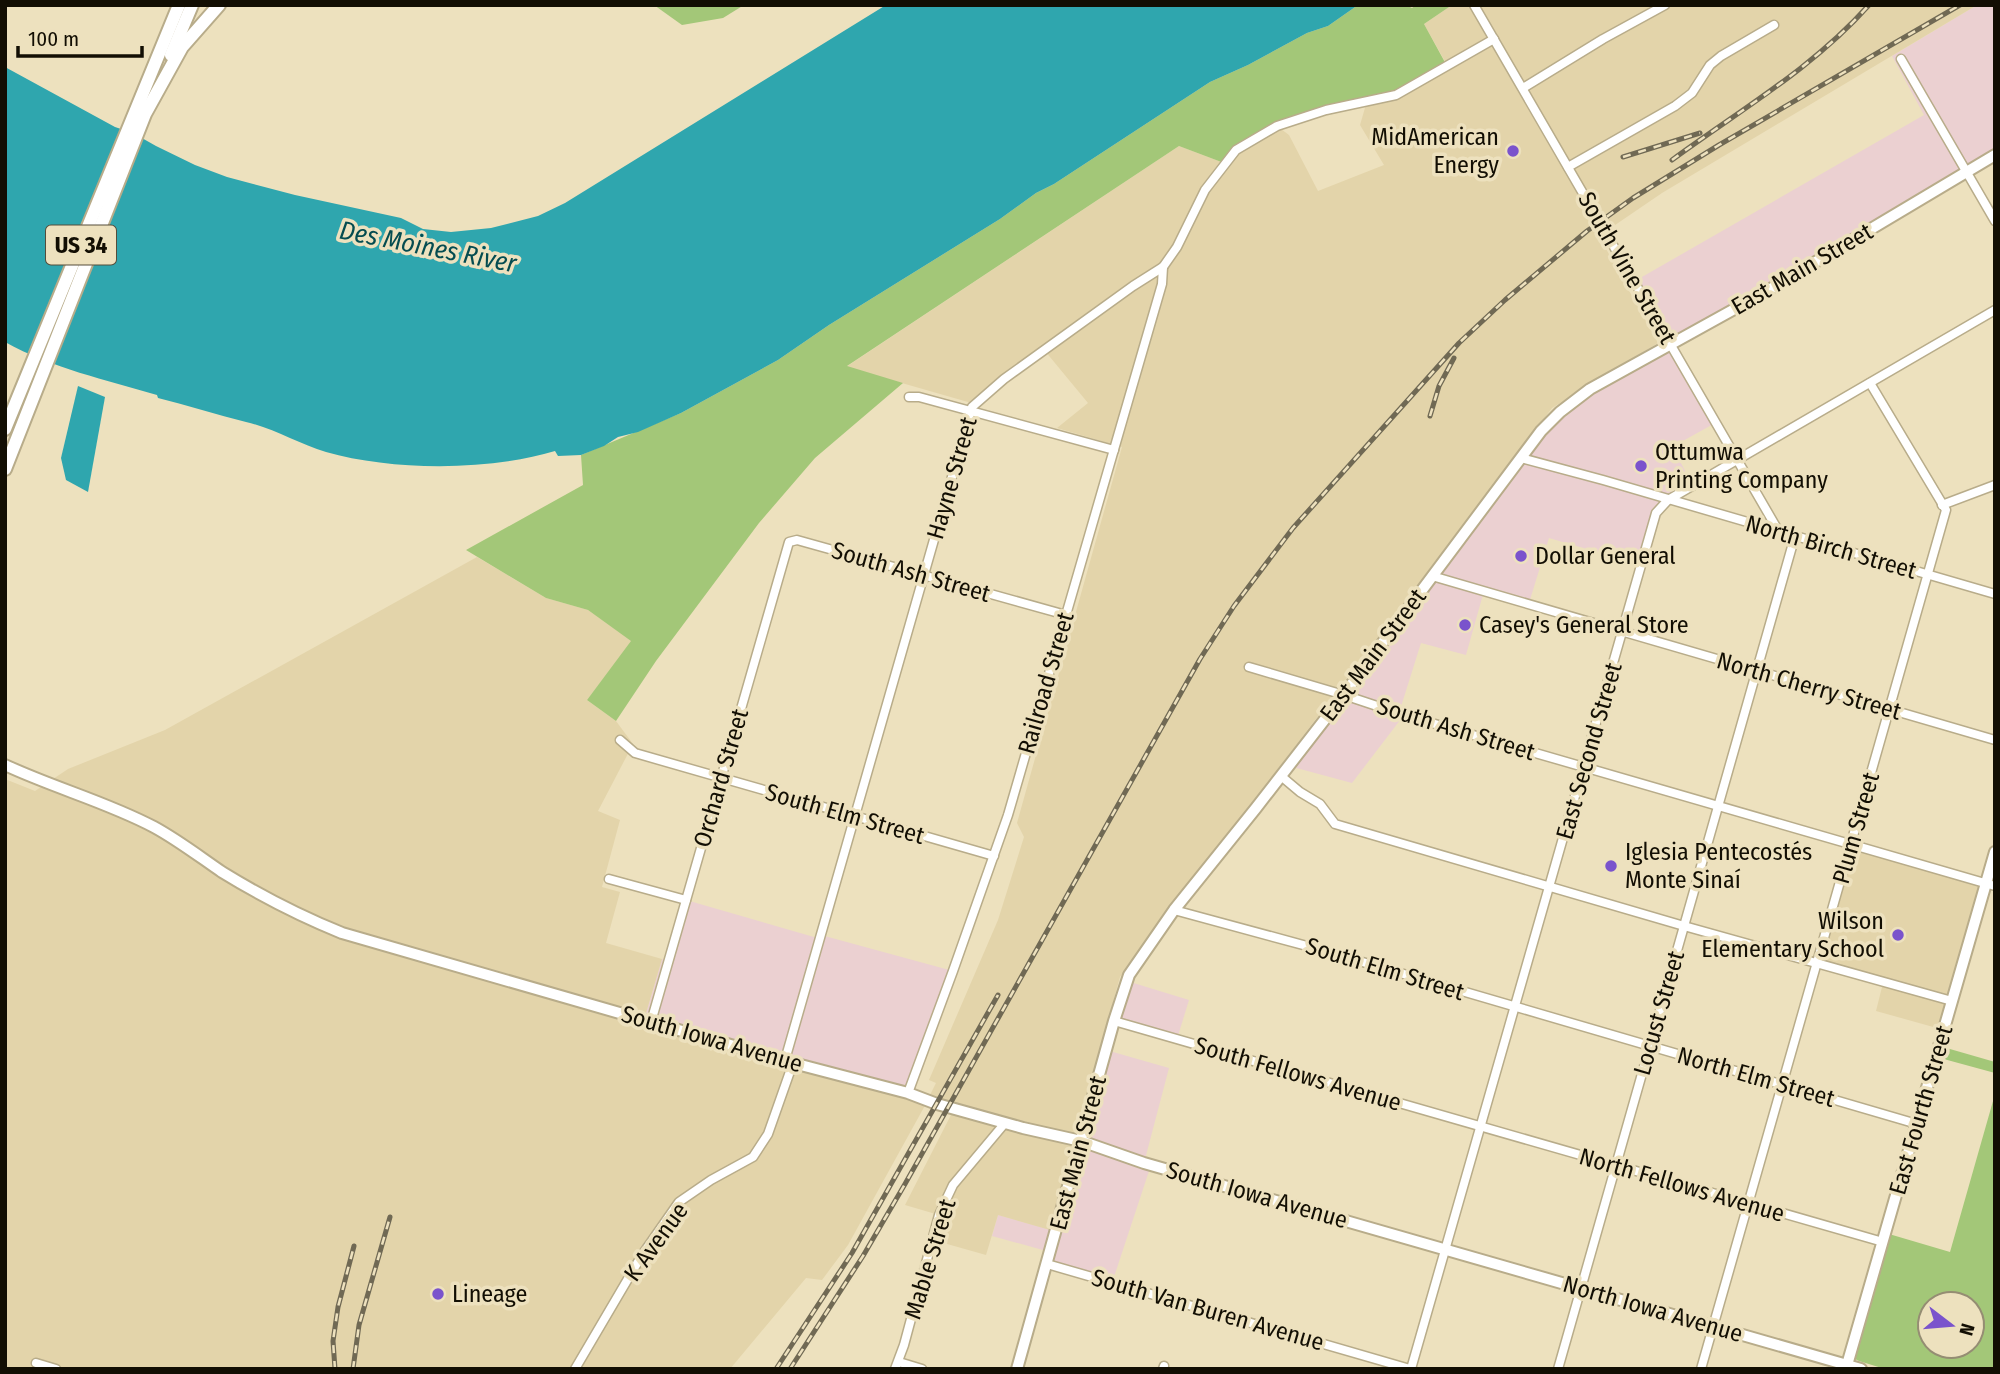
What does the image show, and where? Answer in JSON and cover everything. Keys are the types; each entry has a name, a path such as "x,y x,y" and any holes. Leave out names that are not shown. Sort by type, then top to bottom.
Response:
{"highway":[{"name":"US 34","path":"5,469 32,381 141,112 176,5"},
{"path":"155,94 192,5"},
{"name":"US 34","path":"141,112 183,47 219,5"},
{"name":"US 34","path":"5,429 32,381"}],"main road":[{"name":"East Main Street","path":"1017,1369 1129,975 1174,910 1281,776 1541,431 1568,405 1590,389 1767,291 1995,155"},
{"name":"South Iowa Avenue","path":"5,765 131,815 281,907 342,933 908,1093 937,1104 1081,1142 1144,1163 1446,1249"},
{"name":"East Fourth Street","path":"1847,1367 1952,1001 1990,885 1995,852"},
{"name":"North Iowa Avenue","path":"1446,1249 1861,1369"}],"street":[{"name":"South Vine Street","path":"1474,5 1779,532"},
{"path":"1523,89 1665,5"},
{"path":"1568,167 1675,106 1692,93 1710,65 1774,25"},
{"name":"Hayne Street","path":"789,1061 855,817 972,407 1004,379 1163,267 1183,237 1205,190 1236,150 1277,126 1326,110 1396,95 1494,39"},
{"path":"1900,59 1995,221"},
{"name":"Railroad Street","path":"908,1093 1011,804 1162,284 1163,267"},
{"path":"1668,500 1995,310"},
{"path":"1870,383 1942,505 1995,485"},
{"path":"909,397 971,410 1114,450"},
{"name":"North Birch Street","path":"1521,458 1995,594"},
{"name":"East Second Street","path":"1410,1369 1656,513 1668,500"},
{"name":"Plum Street","path":"1701,1369 1928,575 1946,510 1942,505"},
{"name":"Locust Street","path":"1558,1369 1795,536"},
{"name":"South Ash Street","path":"797,540 1066,615"},
{"name":"Orchard Street","path":"651,1022 789,542 797,540"},
{"name":"North Cherry Street","path":"1432,576 1995,740"},
{"name":"South Ash Street","path":"1249,667 1404,715 1990,885"},
{"name":"South Elm Street","path":"620,740 635,753 994,856"},
{"path":"1281,776 1320,804 1335,824 1952,1001"},
{"path":"609,879 686,900"},
{"name":"South Elm Street","path":"1174,910 1514,1007"},
{"name":"North Elm Street","path":"1514,1007 1917,1124"},
{"name":"South Fellows Avenue","path":"1114,1021 1329,1081 1481,1128"},
{"name":"K Avenue","path":"575,1369 642,1255 679,1202 711,1180 753,1157 768,1134 789,1061"},
{"name":"Mable Street","path":"897,1365 939,1215 953,1185 1005,1123"},
{"name":"North Fellows Avenue","path":"1481,1128 1883,1242"},
{"name":"South Van Buren Avenue","path":"1047,1264 1410,1369"},
{"path":"36,1363 56,1369"},
{"path":"897,1365 922,1369"}],"shaded area":[{"path":"1452,5 1977,5 1662,193 1599,236 1658,343 1552,408 1120,977 1050,1230 998,1215 986,1255 933,1240 939,1215 905,1205 954,1109 928,1100 848,1245 822,1280 806,1278 730,1369 5,1369 5,779 35,791 68,769 165,730 477,557 546,598 588,610 632,641 587,700 616,721 633,744 598,811 620,820 602,887 620,892 606,943 662,959 644,1020 928,1099 936,1083 929,1080 998,920 1024,837 1017,823 1122,447 1057,428 1088,403 1045,351 975,404 846,367 1179,146 1224,163 1236,150 1277,126 1289,135 1318,191 1384,165 1360,125 1367,101 1447,65 1424,24"},
{"path":"1977,5 1995,5 1995,155 1672,345 1717,422 1672,447 1693,485 1656,513 1641,565 1549,538 1529,603 1484,591 1466,655 1421,643 1399,713 1404,715 1352,783 1289,766 1560,412 1671,345 1635,281 1924,115 1892,56"},
{"name":"Wilson Elementary School","path":"1851,844 1986,884 1944,1030 1876,1011 1883,983 1817,964"},
{"path":"686,900 814,937 821,935 953,971 908,1093 644,1020 662,959 668,961"},
{"path":"1127,981 1189,1000 1177,1039 1114,1021"},
{"path":"1106,1050 1169,1068 1144,1163 1151,1165 1112,1283 1047,1264 1050,1252 992,1236 998,1215 1055,1231"}],"green space":[{"path":"654,5 744,5 723,18 682,25"},
{"path":"1358,5 1406,5 1412,8 1416,5 1452,5 1424,24 1447,66 1396,95 1277,126 1236,150 1224,163 1179,146 847,366 903,383 815,458 759,523 656,661 616,721 587,700 631,641 588,610 546,598 466,550 583,485 581,455 681,413 778,360 1210,82 1307,33 1328,26"},
{"path":"1943,1047 1995,1062 1995,1073 1940,1058"},
{"path":"1995,1094 1995,1369 1885,1369 1855,1359 1854,1354 1889,1234 1950,1252"}],"water":[{"name":"Des Moines River","path":"886,5 1358,5 1328,26 1307,33 1210,82 778,360 681,413 638,432 618,437 581,455 558,456 555,451 501,462 441,466 380,463 352,458 316,449 256,425 158,398 157,395 60,366 5,342 5,67 115,127 227,177 401,218 423,229 451,232 491,228 538,216 565,203"},
{"path":"78,386 105,397 88,492 66,480 61,458"}],"railway":[{"path":"1672,160 1800,69 1869,5"},
{"path":"790,1369 863,1256 905,1184 1200,659 1234,606 1293,528 1459,343 1587,231 1633,198 1719,145 1960,5"},
{"path":"1623,157 1700,133"},
{"path":"1430,416 1439,386 1454,358"},
{"path":"776,1369 852,1253 998,995"},
{"path":"353,1369 359,1325 390,1217"},
{"path":"335,1369 333,1341 338,1307 354,1246"}],"place":[{"name":"MidAmerican Energy","path":"1513,151"},
{"name":"Ottumwa Printing Company","path":"1641,466"},
{"name":"Dollar General","path":"1521,556"},
{"name":"Casey's General Store","path":"1465,625"},
{"name":"Iglesia Pentecostés Monte Sinaí","path":"1611,866"},
{"name":"Wilson Elementary School","path":"1898,935"},
{"name":"Lineage","path":"438,1294"}]}
